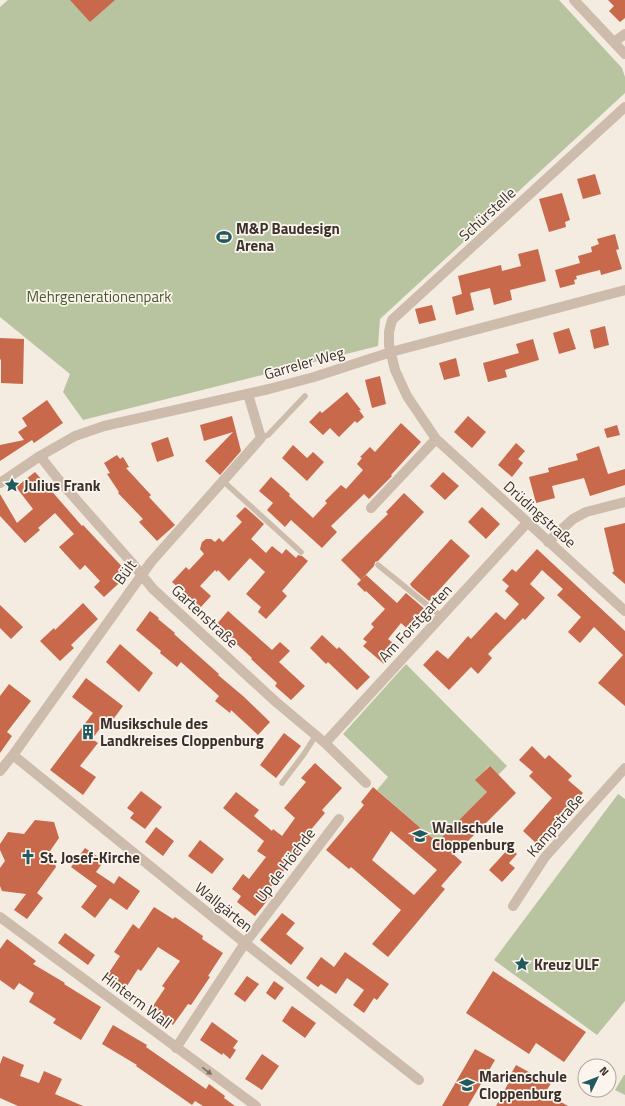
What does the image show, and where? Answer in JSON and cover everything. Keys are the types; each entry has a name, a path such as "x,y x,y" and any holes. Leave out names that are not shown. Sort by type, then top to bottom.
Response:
{"street":[{"path":"574,0 625,54"},
{"path":"614,42 625,34"},
{"name":"Schürstelle","path":"391,352 389,332 392,320 625,107"},
{"name":"Garreler Weg","path":"0,483 40,456 75,436 104,426 248,394 314,377 391,352 625,290"},
{"name":"Drüdingstraße","path":"391,352 395,370 407,396 436,439 625,611"},
{"path":"248,394 261,438"},
{"name":"Bült","path":"0,771 151,562 261,438"},
{"path":"371,508 436,439"},
{"name":"Gartenstraße","path":"40,456 153,589 264,691 316,735 366,783"},
{"path":"548,542 573,518 586,512 625,502"},
{"name":"Am Forstgarten","path":"324,743 527,523"},
{"name":"Wallgärten","path":"12,755 245,944 419,1080"},
{"name":"Kampstraße","path":"513,906 545,857 625,768"},
{"name":"Up de Höchde","path":"176,1048 245,944 338,819"},
{"name":"Hinterm Wall","path":"0,917 256,1106"}],"lane":[{"path":"261,438 268,434 305,396"},
{"path":"223,480 301,552"},
{"path":"378,565 441,616"},
{"path":"282,784 316,735"}],"green space":[{"name":"M&P Baudesign Arena","path":"8,0 559,0 622,68 625,77 625,93 380,319 378,346 83,420 63,392 70,374 0,317 0,7"},
{"path":"406,664 507,766 498,775 489,766 476,780 487,792 437,842 377,790 388,777 343,734"},
{"path":"618,794 625,799 625,1001 597,1035 494,960"},
{"path":"625,1075 625,1095 617,1091 617,1087"}],"building":[{"path":"70,0 115,0 90,22"},
{"path":"608,0 625,0 625,18 620,22 609,11 614,6"},
{"path":"595,174 601,194 583,199 577,179"},
{"path":"562,193 570,220 565,222 566,227 549,232 539,199"},
{"path":"615,234 619,249 616,250 622,269 601,275 600,270 576,276 577,279 574,280 575,284 560,288 555,270 580,263 578,256 592,252 591,247 599,244 597,239"},
{"path":"538,249 546,281 510,290 512,300 494,305 490,288 470,293 474,310 456,315 452,297 462,294 458,276 501,265 502,271 521,266 518,254"},
{"path":"432,305 436,320 419,324 415,309"},
{"path":"605,326 609,345 594,349 590,330"},
{"path":"569,328 576,349 559,354 553,333"},
{"path":"0,338 24,339 23,384 1,383"},
{"path":"533,339 539,360 505,370 507,377 488,382 483,363 519,353 516,344"},
{"path":"456,358 460,376 444,380 439,363"},
{"path":"380,376 386,404 372,408 365,380"},
{"path":"347,392 361,410 359,410 364,417 357,423 355,421 339,437 330,428 323,435 309,422 320,411 322,413"},
{"path":"47,400 63,423 34,443 32,440 0,461 0,445 24,440 18,432 27,426 22,418"},
{"path":"232,416 241,451 220,475 205,461 233,432 204,441 200,425"},
{"path":"468,416 486,432 472,448 454,432"},
{"path":"401,423 421,442 391,475 392,476 369,499 364,494 331,526 337,532 322,548 291,520 285,527 267,510 273,503 259,491 271,477 313,518 327,503 325,501 341,485 346,489 363,470 357,464 362,458 360,457 370,447 375,452"},
{"path":"617,425 620,435 607,438 604,429"},
{"path":"168,437 174,456 157,462 151,443"},
{"path":"516,443 525,451 518,459 523,463 512,477 498,465"},
{"path":"293,445 307,458 313,452 324,462 307,481 282,458"},
{"path":"599,446 608,474 625,469 625,485 590,496 584,478 552,486 555,498 536,503 529,477 549,472 548,468 578,460 576,454"},
{"path":"117,455 120,459 123,457 129,467 126,468 151,495 149,497 175,525 157,541 139,522 143,519 118,493 119,492 107,474 110,473 104,463"},
{"path":"35,472 82,526 83,525 129,574 104,597 94,587 100,581 85,565 80,570 59,547 74,534 55,513 38,528 40,530 25,543 0,516 0,494 17,523 33,509 16,487"},
{"path":"443,472 459,486 445,500 430,486"},
{"path":"404,493 424,512 378,561 375,562 374,566 361,580 341,560 388,514 386,512"},
{"path":"245,507 264,524 251,539 266,553 272,546 282,554 286,549 296,558 298,555 302,556 308,561 282,591 287,596 266,619 258,612 261,607 246,594 265,572 250,558 229,581 218,570 217,572 215,570 200,586 211,596 200,608 172,582 186,567 189,570 204,554 200,549 202,542 206,539 211,539 215,542 219,538 223,542 242,522 236,516"},
{"path":"482,507 500,524 486,539 468,522"},
{"path":"625,523 625,584 612,573 614,571 604,528"},
{"path":"451,539 470,556 429,601 410,584"},
{"path":"537,549 625,631 625,706 598,683 623,655 594,627 580,643 568,632 581,617 557,595 563,589 542,570 530,584 545,598 525,620 523,618 488,654 492,658 478,674 471,667 449,690 423,665 437,650 448,659 468,636 471,639 496,612 505,620 519,604 505,591 509,586 502,580 512,569 516,572"},
{"path":"366,575 397,603 406,593 427,611 410,631 401,623 388,639 398,647 384,664 363,646 367,642 363,639 374,627 371,624 385,609 357,584"},
{"path":"83,603 98,619 71,645 74,648 60,661 40,641 54,628 55,630"},
{"path":"0,605 23,627 11,639 0,628"},
{"path":"150,611 270,722 258,735 231,710 230,713 215,701 219,696 181,662 177,667 136,630"},
{"path":"228,611 272,650 280,642 290,651 279,662 305,686 291,700 275,686 277,683 251,659 252,658 216,625"},
{"path":"322,635 337,649 339,647 370,677 357,690 328,662 326,664 310,648"},
{"path":"120,644 153,673 139,692 106,662"},
{"name":"Musikschule des Landkreises Cloppenburg","path":"86,678 123,706 109,725 105,722 92,739 98,743 80,766 96,777 83,795 50,770 93,713 72,697"},
{"path":"9,684 31,701 7,732 12,736 0,753 0,696"},
{"path":"284,733 301,746 276,778 260,765"},
{"path":"532,746 545,759 549,755 572,776 568,780 583,793 558,820 560,822 554,829 551,827 536,843 523,831 552,798 529,776 533,772 519,760"},
{"path":"315,763 342,788 322,810 325,813 303,839 305,841 299,849 300,850 266,893 271,896 255,916 237,902 241,896 232,889 243,874 249,879 266,857 257,851 264,841 223,808 236,792 259,810 254,816 272,831 273,829 282,836 295,818 284,808 306,782 301,778"},
{"path":"490,766 516,793 454,855 462,862 441,886 445,889 388,957 372,944 401,910 351,867 349,869 326,850 364,805 361,802 373,787 437,842 487,792 475,780","holes":["391,831 437,870 414,895 372,860"]},
{"path":"141,791 162,807 145,829 130,818 134,813 127,808"},
{"name":"St. Josef-Kirche","path":"35,820 54,822 59,838 50,851 56,867 37,893 43,898 27,919 14,910 26,894 2,891 0,886 0,868 5,861 0,850 0,844 8,832 24,834"},
{"path":"156,827 174,841 163,856 145,842"},
{"path":"200,840 224,859 212,874 188,856"},
{"path":"510,847 517,854 509,863 515,868 502,882 489,870"},
{"path":"85,848 104,861 96,872 114,884 119,876 140,891 127,910 110,898 95,918 81,907 97,886 71,867"},
{"path":"154,907 173,919 175,917 203,936 202,939 223,953 208,976 210,977 191,1005 188,1004 173,1025 151,1009 165,988 162,986 180,961 158,947 141,971 138,969 125,989 106,977 120,956 114,952 133,924 139,929"},
{"path":"282,913 295,923 286,934 304,948 291,965 260,940"},
{"path":"65,933 95,955 88,965 58,943"},
{"path":"7,939 36,961 33,964 101,1007 81,1040 53,1023 56,1019 29,1002 34,993 19,983 14,990 0,980 0,949"},
{"path":"345,952 389,984 377,1000 374,998 364,1013 353,1005 364,990 347,978 336,994 321,984 318,987 306,978 321,957 334,967"},
{"path":"493,971 586,1032 564,1062 536,1043 529,1054 466,1013"},
{"path":"247,976 259,984 245,1002 234,994"},
{"path":"274,981 284,988 275,1000 266,993"},
{"path":"292,1006 316,1023 305,1038 282,1021"},
{"path":"212,1022 238,1041 233,1048 236,1050 230,1059 223,1053 222,1055 200,1040"},
{"path":"113,1025 147,1045 146,1047 206,1089 209,1084 235,1106 203,1106 195,1101 192,1105 136,1066 137,1065 102,1044"},
{"path":"475,1049 495,1060 468,1106 442,1106"},
{"path":"262,1054 279,1066 262,1090 245,1079"},
{"path":"3,1056 24,1065 20,1076 39,1083 44,1071 62,1079 55,1094 83,1106 18,1106 0,1098 0,1064"},
{"path":"516,1065 538,1077 540,1073 553,1080 545,1093 568,1106 496,1106"}],"place":[{"name":"M&P Baudesign Arena","path":"224,237"},
{"name":"Julius Frank","path":"12,485"},
{"name":"Musikschule des Landkreises Cloppenburg","path":"88,732"},
{"name":"Wallschule Cloppenburg","path":"420,836"},
{"name":"St. Josef-Kirche","path":"28,857"},
{"name":"Kreuz ULF","path":"522,964"},
{"name":"Marienschule Cloppenburg","path":"467,1085"}],"park label":[{"name":"Mehrgenerationenpark","path":"99,296"}]}
